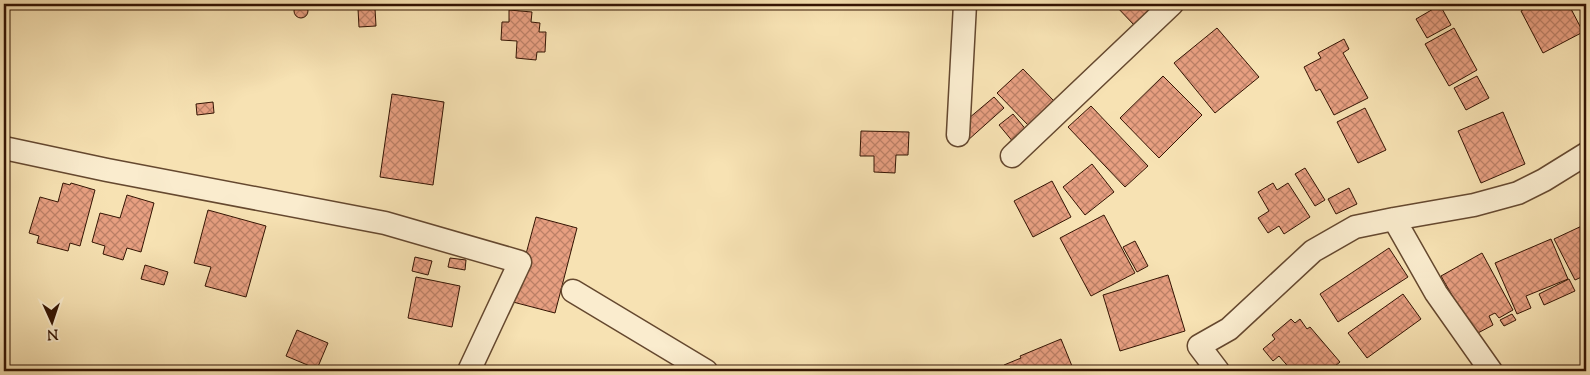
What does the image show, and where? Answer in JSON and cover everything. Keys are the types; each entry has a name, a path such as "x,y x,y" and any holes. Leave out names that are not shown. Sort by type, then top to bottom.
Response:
{"street":[{"path":"958,135 965,4"},
{"path":"1012,156 1172,4"},
{"path":"4,148 107,170 385,223 520,262 469,371"},
{"path":"1218,371 1199,346 1229,329 1313,251 1355,228 1474,205 1518,193 1544,180 1586,154"},
{"path":"1394,219 1436,293 1491,371"},
{"path":"574,291 706,371"}],"building":[{"path":"301,4 306,6 308,11 306,16 301,18 296,16 294,11 296,6"},
{"path":"1114,4 1159,4 1135,26"},
{"path":"1524,4 1571,4 1569,5 1583,32 1543,53 1521,11 1526,8"},
{"path":"1440,5 1451,25 1427,38 1416,19"},
{"path":"358,9 375,9 376,26 359,27"},
{"path":"509,10 532,12 531,22 540,23 539,32 546,32 545,52 537,52 536,60 516,58 517,41 501,40 502,22 509,22"},
{"path":"1217,28 1259,77 1215,113 1174,63"},
{"path":"1454,28 1477,70 1449,86 1425,44"},
{"path":"1344,39 1349,49 1343,53 1368,98 1334,115 1320,89 1316,91 1304,67 1321,58 1318,53"},
{"path":"1023,69 1054,101 1028,125 997,93"},
{"path":"1163,76 1202,115 1159,158 1120,118"},
{"path":"1477,76 1489,98 1466,110 1454,88"},
{"path":"392,94 444,102 433,185 380,177"},
{"path":"994,97 1004,108 967,141 956,129"},
{"path":"213,102 214,113 197,115 196,104"},
{"path":"1091,106 1148,166 1125,187 1068,127"},
{"path":"1365,108 1386,150 1358,163 1337,122"},
{"path":"1503,112 1525,164 1481,183 1458,131"},
{"path":"1013,114 1028,132 1014,143 999,125"},
{"path":"861,131 909,132 908,155 896,155 895,173 874,172 874,156 860,156"},
{"path":"1092,164 1114,192 1085,215 1063,187"},
{"path":"1305,168 1325,200 1315,206 1295,174"},
{"path":"1052,181 1071,217 1033,237 1014,201"},
{"path":"63,183 70,185 71,183 95,190 80,246 70,243 68,251 37,243 39,236 29,233 40,197 58,202"},
{"path":"1273,183 1277,190 1288,183 1310,217 1284,234 1279,226 1268,233 1258,218 1269,211 1258,192"},
{"path":"1349,188 1357,204 1336,214 1328,199"},
{"path":"127,195 154,203 141,252 127,248 123,260 103,254 105,246 92,242 100,213 120,218"},
{"path":"208,210 266,226 246,297 205,286 211,267 194,263"},
{"path":"1104,215 1135,273 1091,296 1060,238"},
{"path":"536,217 577,228 555,313 513,302"},
{"path":"1586,224 1586,275 1575,280 1554,239"},
{"path":"1551,239 1568,279 1526,296 1531,308 1517,314 1495,263"},
{"path":"1135,241 1148,266 1137,272 1123,247"},
{"path":"1389,248 1408,277 1338,322 1320,294"},
{"path":"1482,253 1513,310 1499,318 1495,313 1489,316 1493,325 1476,334 1470,327 1441,276"},
{"path":"415,257 432,261 428,275 412,271"},
{"path":"450,258 466,260 465,270 448,267"},
{"path":"145,265 168,272 164,285 141,279"},
{"path":"1168,275 1185,331 1120,351 1103,295"},
{"path":"416,277 460,286 452,327 408,318"},
{"path":"1569,279 1575,291 1544,305 1539,294"},
{"path":"1403,294 1421,319 1367,358 1348,333"},
{"path":"1512,314 1516,320 1504,326 1500,320"},
{"path":"1291,319 1295,323 1300,319 1307,329 1310,327 1340,362 1329,371 1292,371 1279,356 1273,361 1263,349 1275,339 1272,335"},
{"path":"297,330 328,343 317,369 286,356"},
{"path":"1061,339 1074,371 1006,371 1004,365 1021,358 1020,356"}]}
